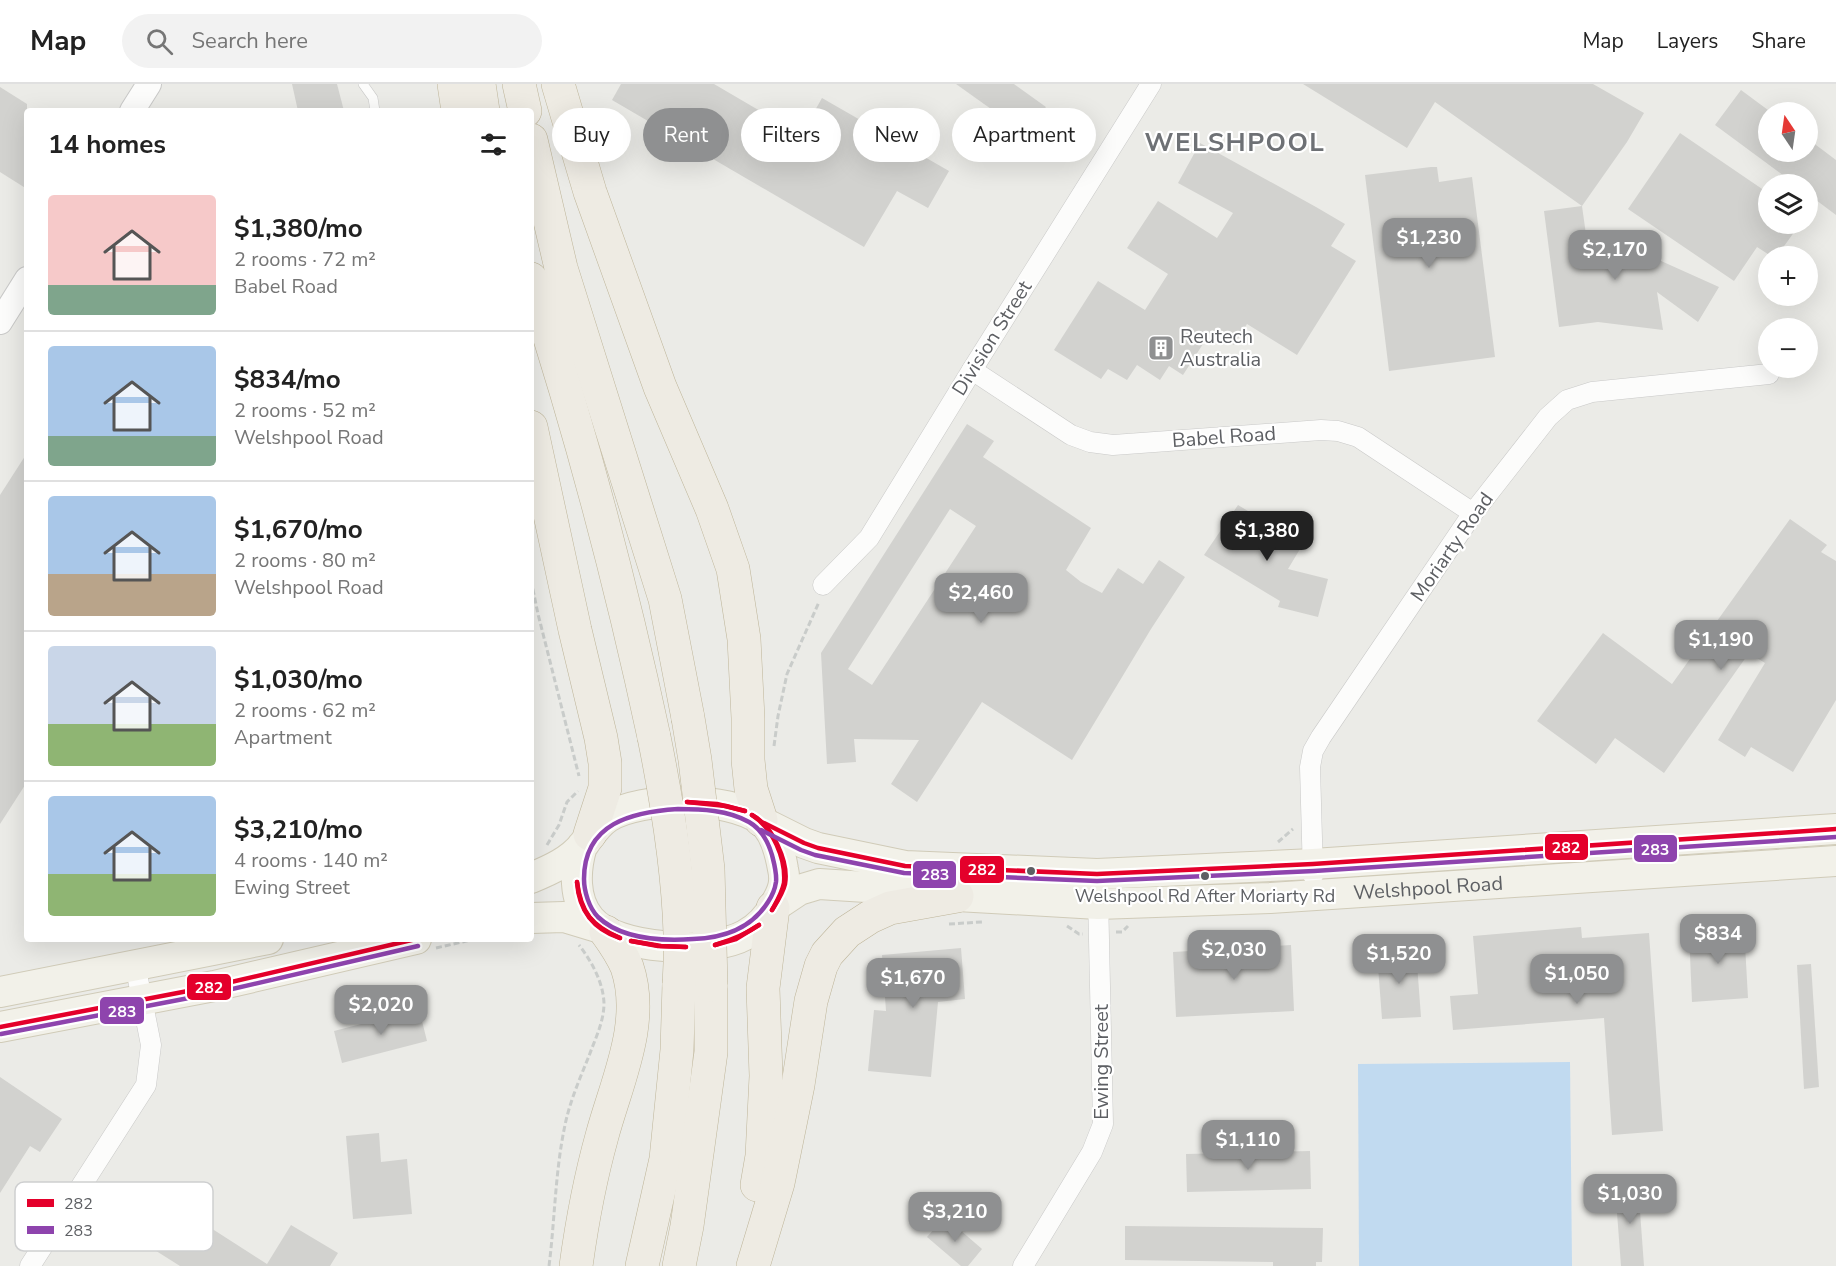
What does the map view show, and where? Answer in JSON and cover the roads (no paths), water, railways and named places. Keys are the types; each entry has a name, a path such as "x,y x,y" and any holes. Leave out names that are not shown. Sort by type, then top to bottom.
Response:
{"highway":[{"path":"454,84 458,108"},
{"path":"479,84 483,108"},
{"path":"519,84 524,108"},
{"path":"558,84 590,192 660,387 712,509 733,568 744,639 751,789 762,821"},
{"path":"534,153 561,268 665,599 695,760 708,869 695,985 677,1050 666,1159 642,1266"},
{"path":"534,289 598,503 639,664 665,792 675,869 680,934 711,1052 687,1226 679,1266"},
{"path":"534,441 605,763 605,788 586,840"},
{"path":"753,1266 778,1183 820,966 827,954 847,932 870,916 890,908 957,896"},
{"path":"740,1266 751,1222 762,1156 766,1076 763,988 774,907"},
{"path":"576,1266 598,1150 632,1026 632,992 627,969 622,958 594,934"}],"main road":[{"path":"534,877 557,867 606,818 622,810 666,802 704,802 745,810 762,821 775,840 784,877 784,888 767,917 744,936 728,942 691,947 661,946 594,934 564,917 534,918"},
{"name":"Welshpool Road","path":"762,821 818,848 905,866 1097,874 1312,864 1836,829"},
{"path":"586,840 576,870 577,886 594,934"},
{"name":"Welshpool Road","path":"774,907 799,890 819,884 957,896 1098,904 1270,898 1836,861"},
{"path":"1204,868 1222,874 1258,879 1266,884 1270,898"},
{"path":"0,1028 142,999 209,962 260,942"},
{"path":"0,992 135,964 209,962 389,942"}],"street":[{"path":"134,108 149,84"},
{"name":"Division Street","path":"823,585 869,538 1151,84"},
{"path":"0,322 24,284"},
{"name":"Babel Road","path":"972,370 1071,435 1090,442 1113,445 1320,430 1338,431 1358,436 1473,513"},
{"name":"Moriarty Road","path":"1314,895 1310,767 1313,751 1473,513 1548,417 1568,400 1592,392 1758,375"},
{"name":"Ewing Street","path":"1023,1266 1092,1152 1103,1124 1097,874"},
{"path":"84,1182 146,1084 151,1045 135,964"},
{"path":"30,1266 40,1251"}],"lane":[{"path":"363,84 373,98 375,108"}],"water":[{"path":"1570,1062 1572,1266 1359,1266 1358,1064"}],"place":[{"name":"Reutech Australia","path":"1161,348"},
{"name":"Welshpool Rd After Moriarty Rd","path":"1205,876"}],"district":[{"name":"WELSHPOOL","path":"1235,142"}]}
